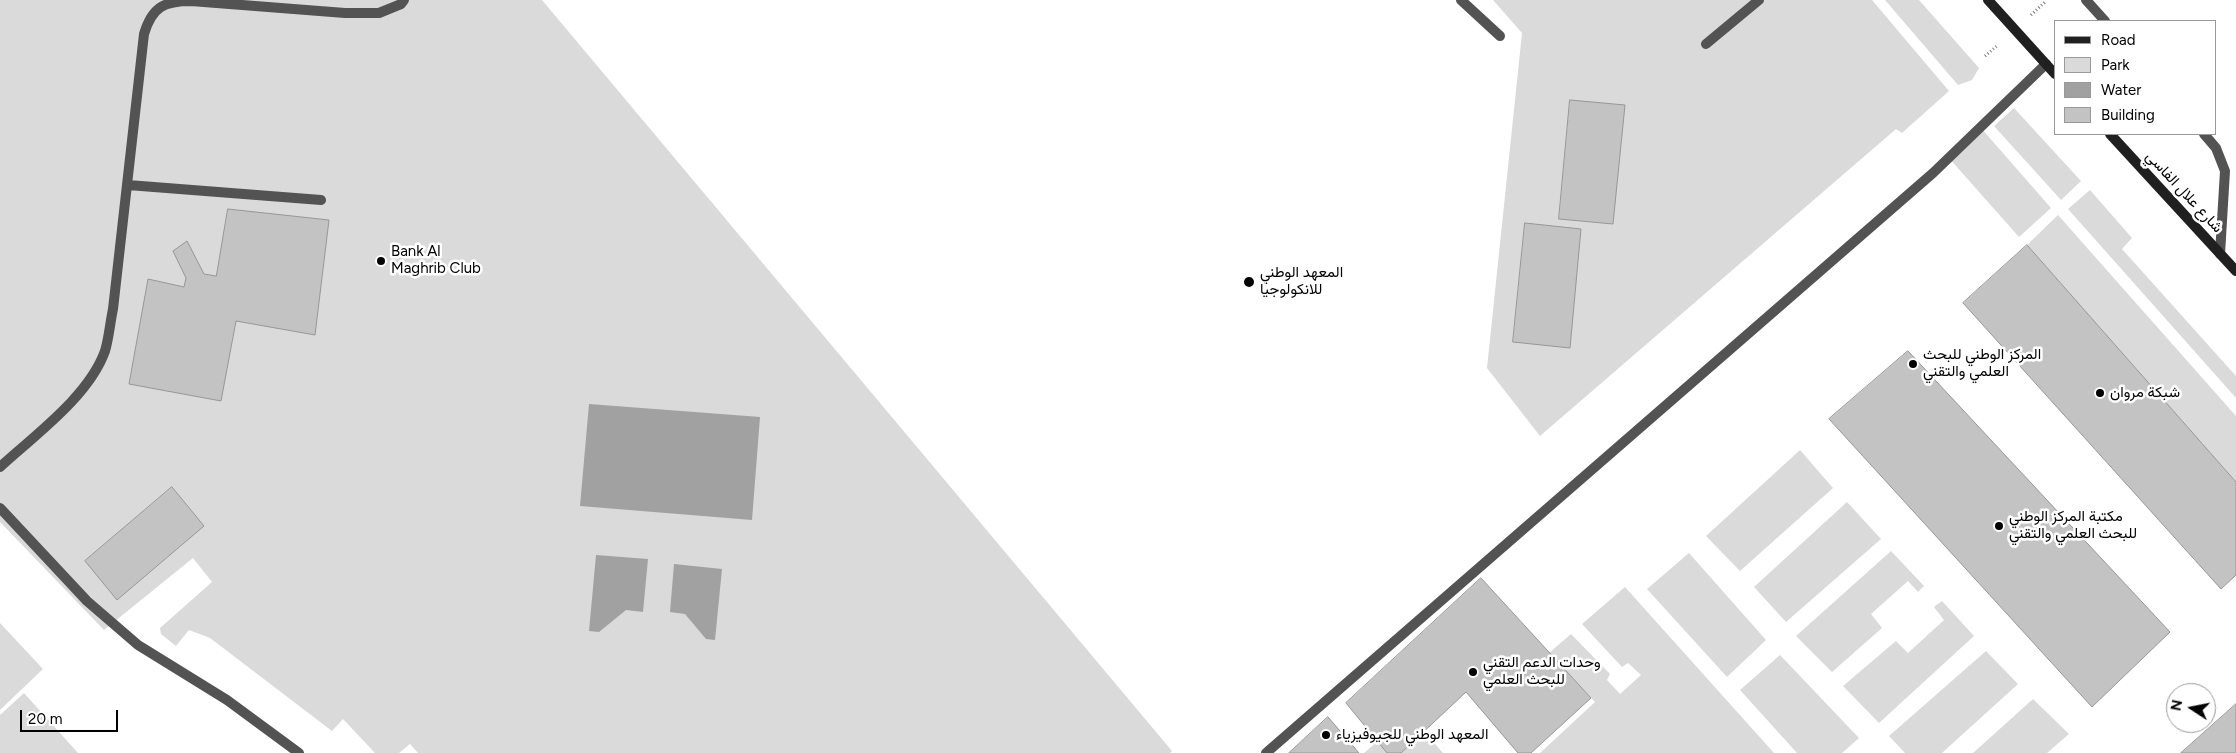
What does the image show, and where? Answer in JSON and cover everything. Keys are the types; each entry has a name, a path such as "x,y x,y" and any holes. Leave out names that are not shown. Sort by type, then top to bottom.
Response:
{"street":[{"path":"1988,0 2054,73"},
{"name":"شارع علال الفاسي","path":"2111,135 2236,271"}],"lane":[{"path":"0,467 57,415 89,382 105,351 113,309 144,34 149,17 172,1 345,13 379,13 401,4 404,0"},
{"path":"1462,0 1500,36"},
{"path":"1706,44 1759,0"},
{"path":"2086,0 2104,20"},
{"path":"1266,753 1933,172 2046,64"},
{"path":"2205,135 2216,148 2225,171 2220,254"},
{"path":"128,185 321,200"},
{"path":"0,508 87,601 138,645 227,700 299,753"}],"green space":[{"name":"Bank Al Maghrib Club","path":"0,0 542,0 1172,751 1170,753 418,753 410,744 399,753 375,753 343,719 332,731 210,638 189,630 176,646 161,634 160,628 212,582 193,558 104,630 0,522"},
{"path":"1493,0 1872,0 1949,91 1902,133 1896,129 1540,436 1487,368 1522,33"},
{"path":"1885,0 1919,0 1979,68 1972,80 1958,85"},
{"path":"2014,108 2081,181 2061,200 1994,126"},
{"path":"1981,128 2051,208 2019,237 1948,157"},
{"path":"2090,190 2132,238 2122,249 2236,376 2236,398 2068,209"},
{"path":"2058,215 2236,416 2236,482 2027,245"},
{"path":"1800,450 1833,488 1740,571 1706,536"},
{"path":"1847,502 1881,539 1786,622 1754,587"},
{"path":"1891,551 1924,586 1918,592 1908,581 1871,614 1882,628 1832,672 1796,636"},
{"path":"1689,553 1766,640 1727,677 1647,589"},
{"path":"1625,587 1774,753 1540,753 1595,702 1549,653 1571,634 1610,674 1607,680 1620,694 1641,675 1628,663 1622,667 1582,624"},
{"path":"1942,601 1974,636 1879,723 1843,686 1896,641 1908,653 1944,620 1934,607"},
{"path":"0,623 43,669 0,710"},
{"path":"1986,651 2018,684 1942,753 1905,753 1889,736"},
{"path":"1780,655 1859,738 1842,753 1797,753 1740,690"},
{"path":"24,693 78,753 0,753 0,715"},
{"path":"2033,699 2069,734 2047,753 1973,753"},
{"path":"1424,731 1443,753 1401,753"},
{"path":"1378,741 1387,753 1364,753"}],"water":[{"path":"589,404 760,417 752,520 580,506"},
{"path":"596,555 648,559 643,612 626,610 599,632 589,631"},
{"path":"674,564 722,569 715,640 706,639 685,614 670,612"}],"building":[{"path":"1570,100 1625,105 1613,224 1559,219"},
{"path":"228,209 329,220 315,335 236,321 221,401 129,384 148,279 184,287 186,278 173,251 187,241 204,274 216,276"},
{"path":"1525,223 1581,229 1570,348 1513,342"},
{"name":"شبكة مروان","path":"2027,245 2236,482 2236,575 2221,589 1963,303"},
{"name":"مكتبة المركز الوطني للبحث العلمي والتقني","path":"1908,351 2170,632 2092,707 1829,419"},
{"path":"172,487 204,526 117,600 85,561"},
{"name":"وحدات الدعم التقني للبحث العلمي","path":"1481,578 1591,698 1531,753 1518,753 1466,692 1401,753 1387,753 1346,703"},
{"path":"2236,704 2236,753 2181,753 2203,733 2216,733 2216,722"},
{"name":"المعهد الوطني للجيوفيزياء","path":"1328,717 1359,753 1289,753"}],"place":[{"name":"Bank Al Maghrib Club","path":"381,261"},
{"name":"المعهد الوطني للانكولوجيا","path":"1249,282"},
{"name":"المركز الوطني للبحث العلمي والتقني","path":"1913,364"},
{"name":"شبكة مروان","path":"2100,393"},
{"name":"مكتبة المركز الوطني للبحث العلمي والتقني","path":"1999,526"},
{"name":"وحدات الدعم التقني للبحث العلمي","path":"1473,672"},
{"name":"المعهد الوطني للجيوفيزياء","path":"1326,735"}]}
